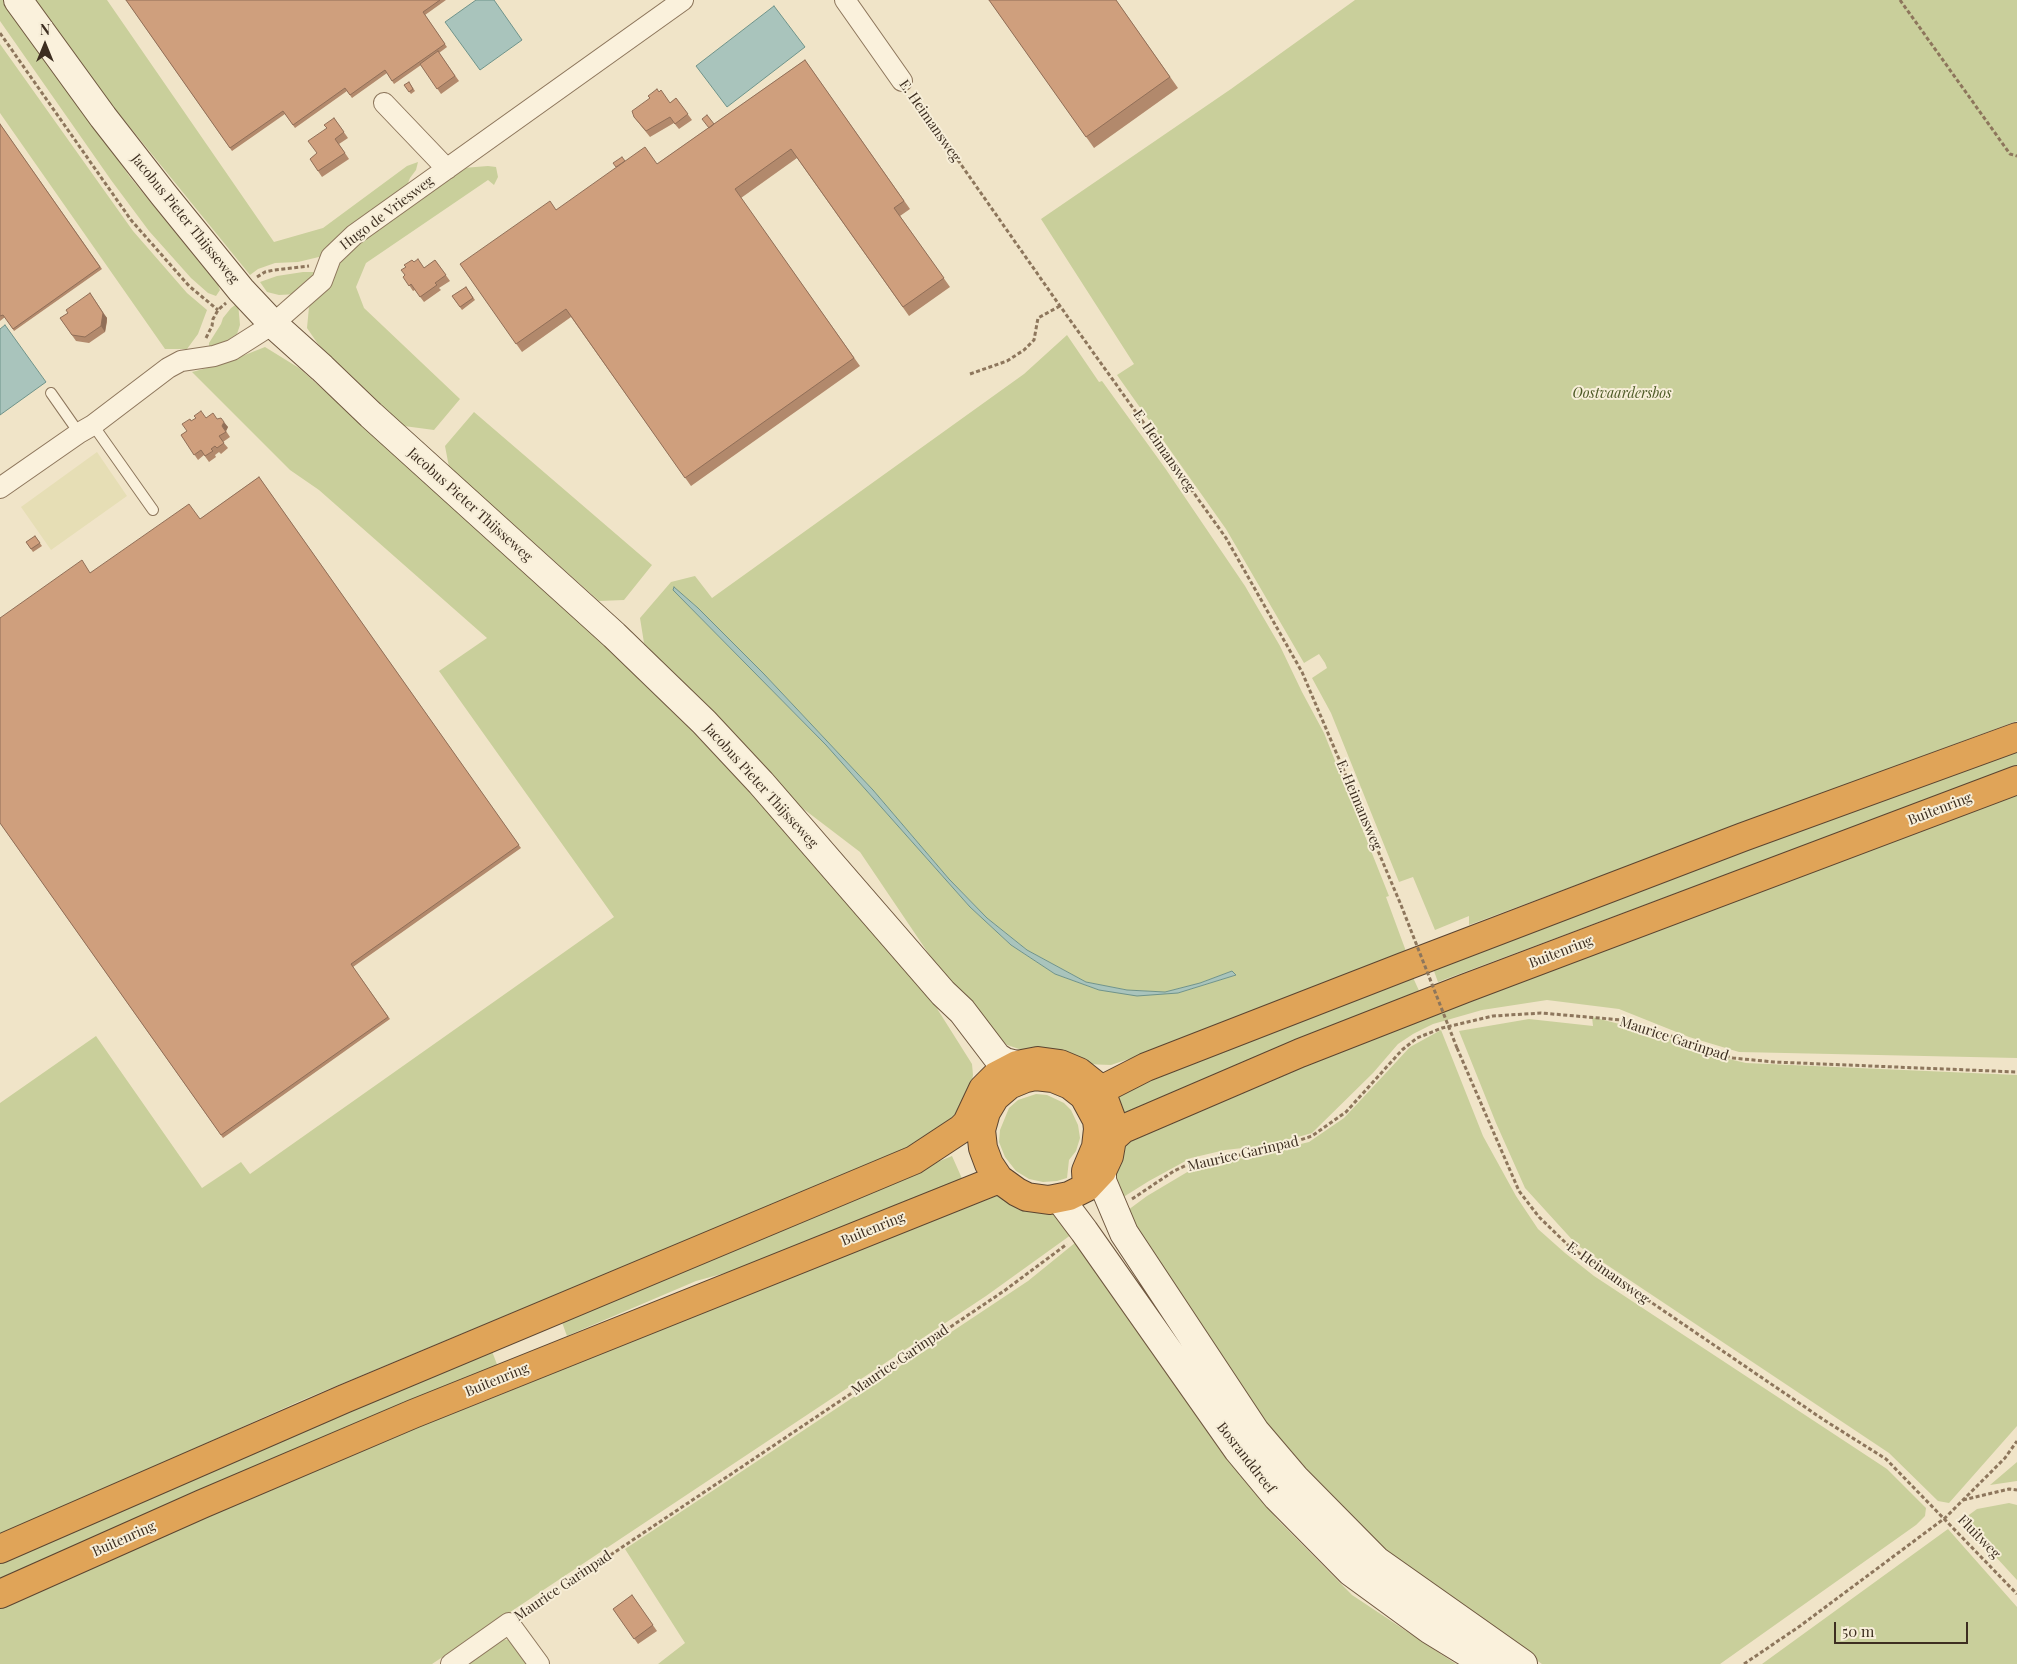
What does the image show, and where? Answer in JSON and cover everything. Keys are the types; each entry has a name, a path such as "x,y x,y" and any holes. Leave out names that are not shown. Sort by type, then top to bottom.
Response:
{"highway":[{"path":"1088,1086 1097,1078 1146,1067 1734,841 2017,737"},
{"name":"Buitenring","path":"1112,1139 1124,1129 1309,1050 1466,988 2017,780"},
{"path":"1038,1061 1060,1064 1079,1072 1111,1118 1112,1139 1109,1156 1094,1179 1078,1193 1060,1199 1049,1200 1027,1197 1007,1186 999,1179 986,1156 976,1124 977,1098 992,1089 1003,1072 1017,1065 1038,1061"},
{"path":"992,1089 1002,1090 1017,1080 1035,1076 1088,1086"},
{"path":"1088,1086 1089,1104 1097,1120 1098,1129 1096,1147 1086,1172 1094,1179"},
{"path":"0,1549 334,1403 924,1154 965,1140 976,1124"},
{"name":"Buitenring","path":"0,1594 202,1504 413,1414 999,1179"}],"street":[{"name":"Jacobus Pieter Thijsseweg","path":"18,0 103,117 241,290 273,324 378,422 614,634 704,722 761,783 943,993 962,1011 997,1057 1017,1065"},
{"name":"E. Heimansweg","path":"845,0 902,81"},
{"name":"Hugo de Vriesweg","path":"0,488 86,429 168,368 181,361 214,356 232,350 273,324 322,281 331,257 354,235 447,169 670,4"},
{"path":"384,103 447,169"},
{"name":"Jacobus Pieter Thijsseweg","path":"943,993 952,1014 982,1064 992,1089"},
{"name":"Bosranddreef","path":"1094,1179 1106,1216 1119,1222 1256,1431 1295,1478 1377,1560 1523,1664"},
{"name":"Bosranddreef","path":"1060,1199 1238,1450 1277,1497 1351,1572 1429,1629 1486,1664"},
{"path":"509,1623 539,1664"},
{"name":"Maurice Garinpad","path":"451,1664 509,1623"}],"lane":[{"path":"51,393 86,429 153,510"}],"path":[{"path":"1900,0 2010,154 2017,156"},
{"path":"0,33 131,220 189,286 218,310"},
{"name":"E. Heimansweg","path":"902,81 1226,538 1298,663 1401,905 1456,1048 1519,1190 1540,1217 1570,1248 1824,1420 1886,1459 1945,1518"},
{"path":"970,374 1007,360 1024,350 1034,340 1038,318 1060,306"},
{"name":"Maurice Garinpad","path":"1119,1222 1174,1172 1187,1166 1277,1148 1312,1136 1346,1112 1402,1050 1417,1038 1442,1028 1493,1016 1541,1012 1622,1020 1672,1036 1713,1053 1733,1058 2017,1072"},
{"name":"Maurice Garinpad","path":"509,1623 1004,1291 1084,1231"},
{"path":"1744,1664 1800,1626 1945,1518 2005,1458 2017,1441"},
{"path":"1963,1500 2009,1489 2017,1490"},
{"name":"Fluitweg","path":"1945,1518 2017,1594"}],"shaded area":[{"path":"97,452 127,496 51,550 21,507"}],"green space":[{"path":"0,0 6,0 130,177 218,285 220,290 216,296 208,293 191,278 149,231 111,180 0,21"},
{"path":"33,0 107,0 274,242 323,228 407,166 418,162 416,170 405,190 335,239 332,247 323,256 298,262 275,263 258,269 250,275 90,78"},
{"name":"Oostvaardersbos","path":"1355,0 2017,0 2017,721 1469,925 1469,916 1435,930 1413,877 1399,882 1331,713 1312,678 1327,668 1325,663 1319,654 1304,663 1226,529 1117,375 1134,364 1041,219 1231,89"},
{"path":"0,44 133,231 187,293 207,310 198,334 187,349 165,349 0,113"},
{"path":"496,167 498,177 494,185 488,180 366,263 356,287 364,308 460,399 434,430 404,426 318,344 307,328 309,307 342,259 357,244 463,168"},
{"path":"315,272 311,283 297,294 279,295 267,292 260,282 277,276"},
{"path":"238,303 240,325 237,334 214,349 209,349 209,343 223,318"},
{"path":"1067,335 1099,382 1102,381 1165,468 1245,586 1280,646 1324,733 1389,896 1386,897 1407,954 1188,1039 1111,1065 1085,1064 1055,1051 1022,1050 1007,1045 988,1027 943,975 860,852 797,804 644,643 640,618 671,582 695,576 712,598 1024,374","holes":["674,587 698,608 764,674 873,790 949,879 987,918 1027,950 1086,982 1127,990 1165,992 1200,983 1232,971 1236,975 1178,993 1099,990 1055,974 1011,945 970,907 826,745 673,590"]},
{"path":"265,347 299,368 622,656 787,828 931,999 972,1064 973,1075 970,1092 953,1122 921,1143 300,1401 0,1536 0,1103 96,1036 202,1188 241,1162 250,1174 614,917 439,671 487,638 319,490 290,470 192,372 222,364"},
{"path":"474,412 652,565 624,600 599,601 449,467 445,446"},
{"path":"2017,744 2017,766 1438,982 1431,963"},
{"path":"2017,794 2017,1058 1739,1052 1689,1037 1619,1009 1547,1000 1482,1010 1433,1024 1398,1044 1373,1073 1312,1133 1270,1145 1225,1150 1191,1158 1117,1201 1112,1188 1117,1167 1127,1142 1154,1124 1524,977"},
{"path":"1410,971 1421,995 1125,1119 1111,1090"},
{"path":"1592,1017 1643,1030 1711,1055 1746,1063 2017,1075 2017,1426 1949,1503 1938,1501 1889,1453 1577,1245 1525,1188 1496,1123 1459,1031 1529,1019 1593,1026"},
{"path":"1441,1030 1483,1136 1516,1196 1538,1229 1594,1276 1887,1469 1926,1508 1925,1516 1916,1525 1720,1664 1542,1664 1387,1559 1271,1441 1124,1213 1147,1196 1189,1171 1309,1142 1344,1118 1410,1047"},
{"path":"1036,1094 1047,1095 1064,1103 1071,1110 1078,1125 1080,1138 1076,1151 1069,1160 1067,1178 1043,1182 1029,1179 1016,1171 1005,1157 999,1142 1000,1130 1009,1108 1018,1100"},
{"path":"952,1156 964,1183 795,1254 696,1281 567,1336 560,1317"},
{"path":"991,1194 1004,1196 1027,1206 1054,1213 1075,1232 986,1296 432,1664 0,1664 0,1608 339,1458 490,1399"},
{"path":"1081,1238 1186,1399 1276,1518 1352,1595 1456,1664 658,1664 685,1643 625,1549 1028,1281"},
{"path":"490,1346 498,1367 0,1583 0,1556"},
{"path":"2017,1462 2017,1481 1990,1485"},
{"path":"2009,1503 2017,1505 2017,1580 1962,1520 1977,1509"},
{"path":"1948,1529 2017,1607 2017,1664 1762,1664"},
{"path":"497,1639 511,1640 532,1664 455,1664"}],"water":[{"path":"476,0 494,0 522,40 480,70 445,22"},
{"path":"774,6 805,47 727,107 696,66"},
{"path":"5,325 46,382 0,415 0,329"},
{"path":"674,587 698,608 764,674 873,790 949,879 987,918 1027,950 1086,982 1127,990 1165,992 1200,983 1232,971 1236,975 1178,993 1137,996 1099,990 1055,974 1011,945 970,907 826,745 673,590"}],"building":[{"path":"126,0 440,0 423,12 445,44 392,81 385,70 350,95 345,88 293,125 283,111 230,148"},
{"path":"989,0 1116,0 1170,77 1086,137"},
{"path":"438,51 455,76 437,89 420,64"},
{"path":"805,60 904,201 894,208 944,278 903,307 791,149 735,189 854,358 685,478 566,309 516,344 460,264 550,201 556,210 645,147 657,164"},
{"path":"409,82 413,89 409,92 404,85"},
{"path":"657,89 659,92 661,90 670,103 676,98 688,114 675,124 670,117 646,131 634,117 632,111 650,98 648,96"},
{"path":"707,115 714,124 709,128 702,119"},
{"path":"334,118 344,132 335,139 345,153 318,171 310,159 317,153 308,141 327,128 324,125"},
{"path":"0,124 100,267 13,329 3,315 0,316"},
{"path":"622,157 625,161 616,167 613,163"},
{"path":"418,259 424,268 435,260 446,275 435,283 437,285 420,297 411,284 409,286 401,270 406,267 404,265"},
{"path":"466,287 473,298 460,307 452,296"},
{"path":"90,293 103,313 101,326 85,337 72,335 60,318 68,313 66,310"},
{"path":"201,411 206,418 213,413 217,419 221,418 224,422 222,426 226,432 219,436 224,443 217,448 215,446 211,449 213,451 205,456 201,450 194,455 181,435 187,431 182,424 196,418 194,416"},
{"path":"259,477 519,845 351,964 388,1017 221,1135 0,823 0,618 82,560 90,573 189,504 200,519"},
{"path":"35,536 40,543 31,549 26,542"},
{"path":"632,1595 653,1625 634,1639 613,1609"}]}
